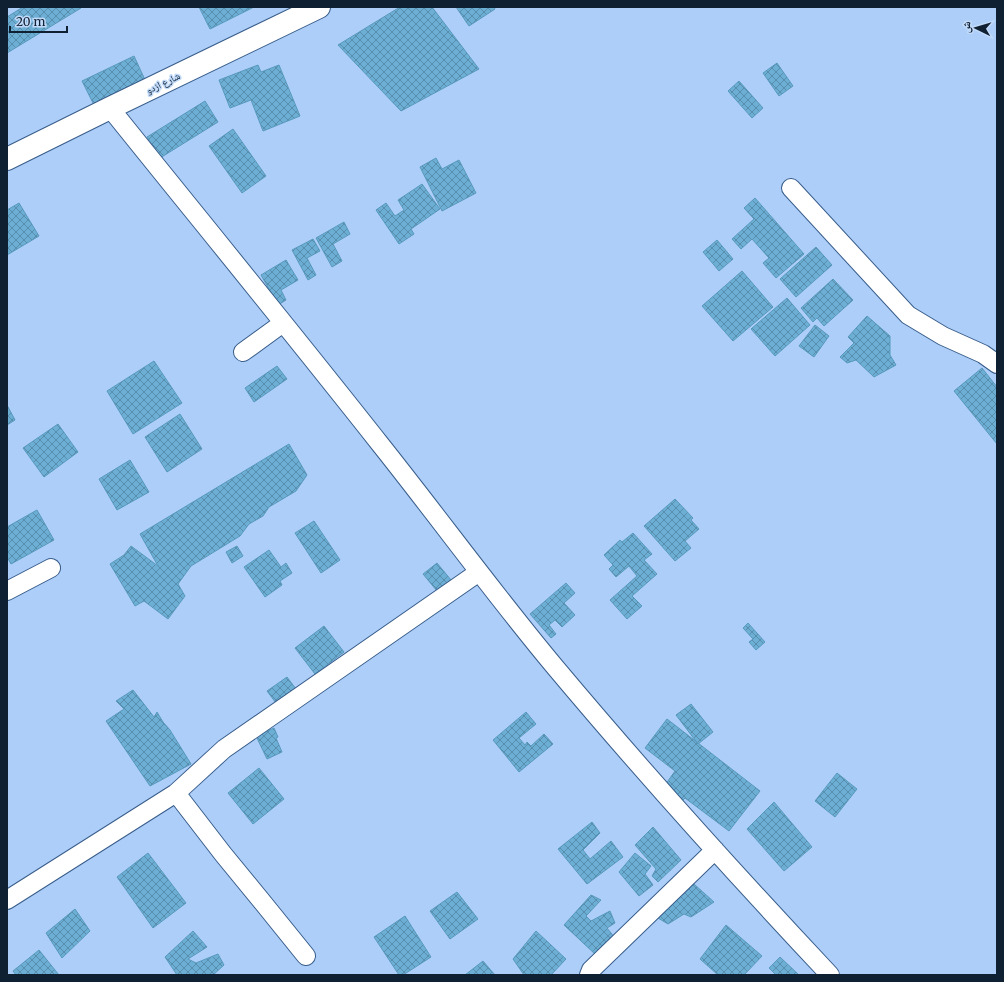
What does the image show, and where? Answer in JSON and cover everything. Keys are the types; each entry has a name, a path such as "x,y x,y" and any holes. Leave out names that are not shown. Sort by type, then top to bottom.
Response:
{"street":[{"name":"شارع ازدو","path":"7,159 319,7"},
{"path":"110,108 382,446 479,572 553,664 633,758 758,898 830,975"},
{"path":"791,188 908,315 943,336 983,354 997,364"},
{"path":"243,352 283,323"},
{"path":"7,591 51,568"},
{"path":"7,900 176,793 224,749 479,572"},
{"path":"176,793 223,854 306,956"},
{"path":"589,975 591,970 715,850"}],"building":[{"path":"23,7 81,8 7,53 7,17"},
{"path":"199,7 254,7 210,29"},
{"path":"400,7 432,7 479,69 401,111 338,45"},
{"path":"456,7 494,7 495,9 469,26"},
{"path":"134,56 146,82 95,107 82,81"},
{"path":"777,63 793,86 779,96 763,73"},
{"path":"258,65 261,72 279,65 300,116 263,131 251,100 230,108 219,80"},
{"path":"739,81 763,108 752,118 728,91"},
{"path":"205,101 218,122 160,158 147,137"},
{"path":"233,129 266,176 242,193 209,146"},
{"path":"436,158 442,169 459,160 476,193 442,211 420,167"},
{"path":"422,184 440,209 411,229 414,234 399,244 376,210 386,203 395,216 404,210 398,200"},
{"path":"755,198 804,254 776,278 763,263 769,258 752,239 741,249 732,239 754,219 744,208"},
{"path":"19,203 39,236 7,255 7,210"},
{"path":"344,222 350,234 333,244 342,261 332,267 316,238"},
{"path":"313,239 320,251 307,258 316,275 308,280 292,250"},
{"path":"717,240 733,259 719,271 703,252"},
{"path":"816,247 832,265 796,297 780,279"},
{"path":"286,260 298,280 281,290 286,300 278,305 261,275"},
{"path":"742,271 773,307 733,341 702,306"},
{"path":"833,279 853,300 824,326 817,318 813,322 801,308"},
{"path":"787,298 810,325 775,356 751,329"},
{"path":"867,316 890,336 890,355 896,365 874,377 856,360 847,363 840,357 854,343 848,337"},
{"path":"815,325 829,336 814,357 799,346"},
{"path":"154,361 182,403 133,434 107,391"},
{"path":"277,366 287,379 254,402 245,388"},
{"path":"982,368 997,387 997,444 954,391"},
{"path":"7,405 15,420 7,425"},
{"path":"180,414 202,449 167,472 145,437"},
{"path":"58,424 78,452 44,477 23,448"},
{"path":"289,444 307,475 296,491 269,507 263,516 249,524 240,536 191,566 178,584 185,596 168,619 144,601 135,606 110,564 124,555 131,546 158,566 140,534"},
{"path":"130,460 149,492 117,510 99,479"},
{"path":"675,499 693,518 691,520 699,529 685,541 691,548 675,561 644,526"},
{"path":"37,510 54,540 11,564 7,557 7,527"},
{"path":"314,521 340,560 321,573 295,533"},
{"path":"633,533 652,554 644,560 657,574 632,596 642,606 627,619 610,600 637,576 629,566 616,577 609,569 613,565 604,555 620,540 622,542"},
{"path":"237,546 243,556 232,563 226,552"},
{"path":"269,550 281,567 286,563 292,573 280,581 282,585 265,597 244,567"},
{"path":"437,563 451,580 437,591 423,574"},
{"path":"566,583 575,593 564,603 575,615 562,627 555,620 549,625 556,634 551,638 530,614"},
{"path":"748,623 765,642 756,650 749,642 753,639 743,628"},
{"path":"324,626 344,652 315,674 295,648"},
{"path":"287,677 296,689 276,703 267,691"},
{"path":"133,690 154,717 157,712 191,764 150,786 106,721 124,709 116,701"},
{"path":"691,704 713,732 698,744 676,715"},
{"path":"526,712 536,724 519,738 525,745 527,742 531,746 544,734 553,744 519,772 493,740"},
{"path":"667,719 760,791 729,831 685,798 681,802 663,788 675,771 645,748"},
{"path":"274,728 278,737 276,738 282,752 267,759 256,736"},
{"path":"259,768 284,799 253,824 228,793"},
{"path":"837,773 857,789 835,817 815,801"},
{"path":"774,802 812,847 784,871 747,829"},
{"path":"592,822 600,833 583,850 590,859 611,841 623,857 587,884 558,849"},
{"path":"653,827 681,860 658,882 652,876 656,869 635,845"},
{"path":"148,853 186,903 153,928 117,877"},
{"path":"635,853 651,866 645,874 653,885 639,896 619,872"},
{"path":"694,884 714,902 691,917 684,914 668,924 658,918"},
{"path":"457,892 478,919 450,939 430,911"},
{"path":"591,895 601,900 586,916 591,921 610,911 615,923 607,928 615,938 596,955 564,925"},
{"path":"75,909 90,931 62,958 46,933"},
{"path":"405,916 431,957 403,975 399,975 374,937"},
{"path":"726,925 762,956 744,975 718,975 700,959"},
{"path":"193,931 207,947 188,959 196,963 218,954 224,965 213,975 177,975 165,957"},
{"path":"536,931 566,959 551,975 524,975 513,959"},
{"path":"39,950 59,975 16,975 13,971"},
{"path":"780,957 799,975 776,975 769,968"},
{"path":"483,961 495,975 465,975"}]}
